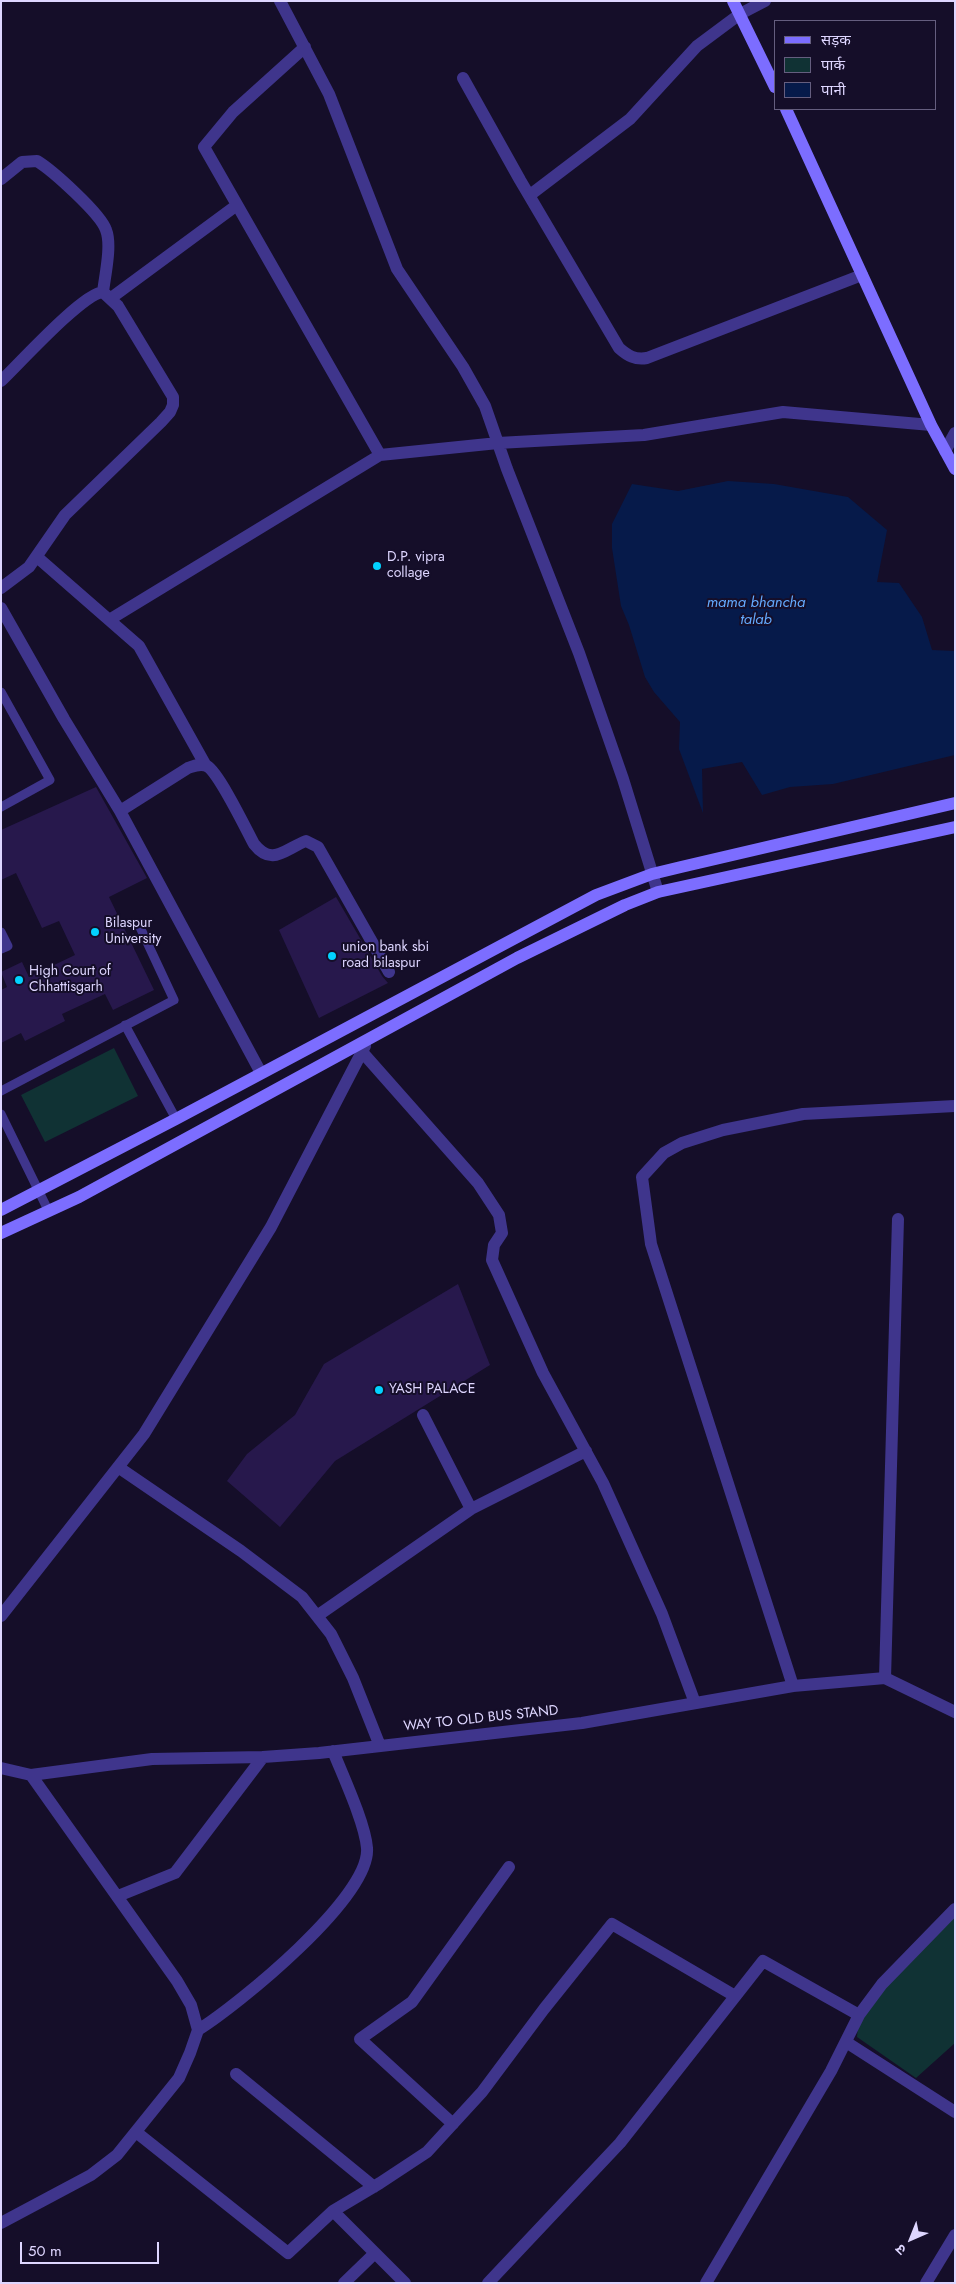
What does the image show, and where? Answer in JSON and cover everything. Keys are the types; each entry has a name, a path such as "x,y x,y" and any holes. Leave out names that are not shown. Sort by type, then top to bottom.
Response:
{"main road":[{"path":"733,1 774,84"},
{"path":"786,110 931,425 955,469"},
{"path":"1,1210 596,895 652,874 955,803"},
{"path":"1,1233 79,1197 271,1091 365,1047 517,958 626,905 658,892 955,827"}],"street":[{"path":"280,1 329,94 397,269 463,367 485,406 582,662 623,779 658,892"},
{"path":"530,195 630,119 684,58 740,14 765,1"},
{"path":"305,47 233,112 204,146 380,455"},
{"path":"463,78 619,348 628,356 639,360 648,358 862,275"},
{"path":"1,179 22,162 37,161 66,185 103,223 107,232 107,295"},
{"path":"107,295 237,205"},
{"path":"1,381 81,303 96,293 107,295 118,306 173,397 173,405 161,422 65,514 37,557 21,575 1,588"},
{"path":"109,620 380,455 498,443 644,435 783,412 931,425"},
{"path":"944,451 955,433"},
{"path":"37,557 139,646 206,766 218,780 261,854 275,855 306,841 318,847 389,972"},
{"path":"1,608 64,719 120,811 261,1073"},
{"path":"120,811 188,768 198,764 206,766"},
{"path":"1,1616 144,1434 271,1227 365,1047 478,1183 499,1215 502,1233 494,1245 492,1260 543,1373 603,1483 662,1614 695,1703"},
{"path":"793,1686 651,1244 642,1177 664,1153 682,1143 723,1130 804,1114 955,1106"},
{"path":"898,1219 885,1678 955,1712"},
{"path":"423,1415 471,1509"},
{"path":"317,1616 471,1509 586,1451"},
{"path":"118,1467 302,1597 331,1634 340,1651 380,1746"},
{"name":"WAY TO OLD BUS STAND","path":"1,1768 31,1775 152,1759 263,1757 334,1751 582,1723 793,1686 885,1678"},
{"path":"198,2030 242,1999 326,1920 340,1906 361,1874 368,1849 365,1834 334,1751"},
{"path":"118,1896 175,1873 263,1757"},
{"path":"1,2223 91,2175 117,2155 179,2078 198,2030 191,2005 118,1896 31,1775"},
{"path":"453,2124 360,2039 412,2002 509,1867"},
{"path":"706,2283 860,2015 882,1984 955,1909"},
{"path":"136,2132 288,2253 333,2211 427,2152 482,2092 544,2009 612,1924 735,1996"},
{"path":"488,2283 620,2143 763,1961 860,2015"},
{"path":"846,2042 955,2112"},
{"path":"236,2074 374,2187"},
{"path":"333,2211 405,2283"},
{"path":"926,2283 955,2235"},
{"path":"344,2283 375,2253"}],"lane":[{"path":"1,692 50,780 1,806"},
{"path":"1,1091 174,1000 140,925"},
{"path":"1,932 8,946 1,949"},
{"path":"125,1025 176,1119"},
{"path":"1,1114 48,1210"}],"green space":[{"path":"114,1048 138,1096 45,1142 21,1095"},
{"path":"955,1916 955,2043 916,2078 857,2037 859,2015"}],"water":[{"name":"mama bhancha talab","path":"728,481 774,484 848,497 887,530 877,582 899,583 922,617 932,650 955,651 955,755 833,784 790,787 762,795 742,762 702,769 703,813 679,749 680,722 654,692 645,677 621,606 612,548 612,524 632,484 678,491"}],"building":[{"path":"96,787 147,878 109,897 154,990 113,1010 105,994 62,1014 65,1021 25,1041 21,1033 1,1043 1,990 7,987 1,972 22,962 29,977 75,955 59,921 42,928 16,873 1,880 1,830"},
{"name":"union bank sbi road bilaspur","path":"336,897 382,976 388,983 319,1018 279,930"},
{"name":"YASH PALACE","path":"458,1284 490,1365 335,1461 280,1527 227,1481 247,1454 295,1415 324,1364"}],"place":[{"name":"D.P. vipra collage","path":"377,566"},
{"name":"Bilaspur University","path":"95,932"},
{"name":"union bank sbi road bilaspur","path":"332,956"},
{"name":"High Court of Chhattisgarh","path":"19,980"},
{"name":"YASH PALACE","path":"379,1390"}]}
